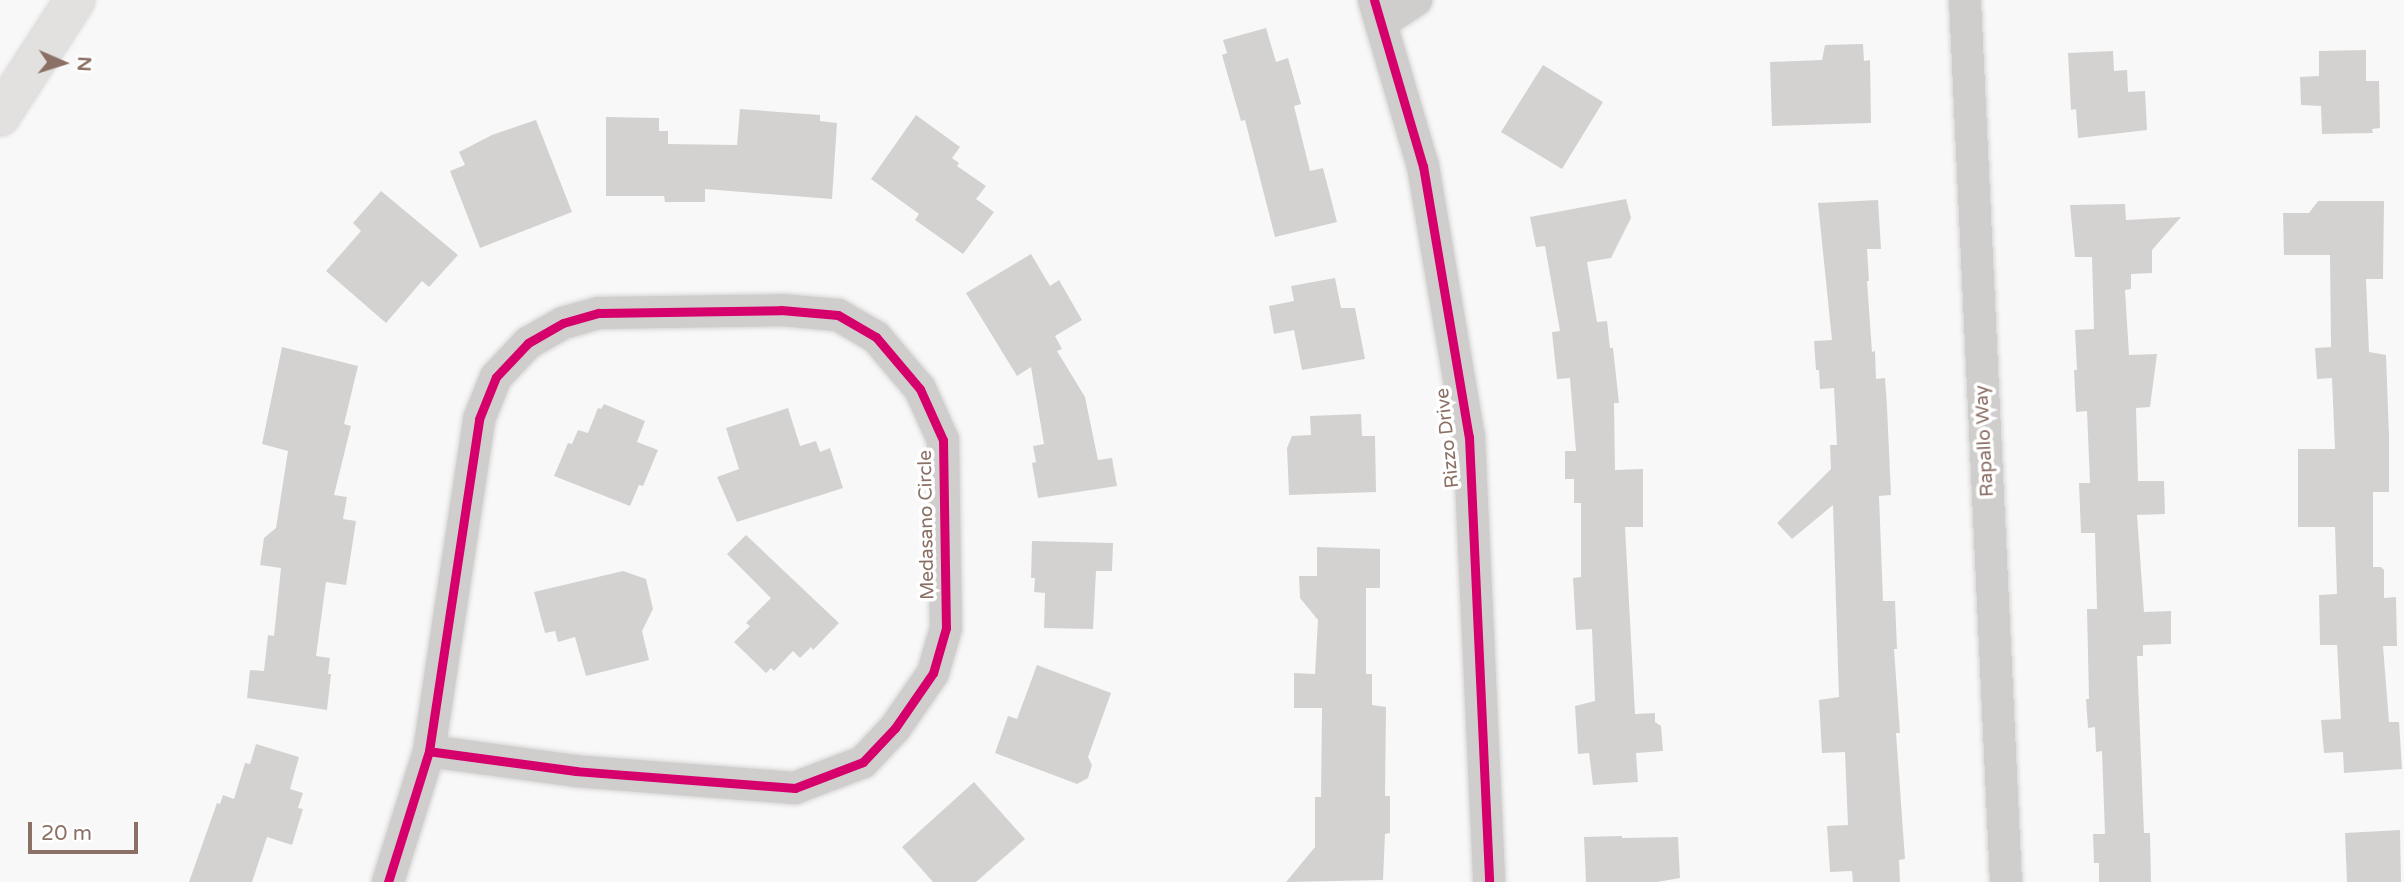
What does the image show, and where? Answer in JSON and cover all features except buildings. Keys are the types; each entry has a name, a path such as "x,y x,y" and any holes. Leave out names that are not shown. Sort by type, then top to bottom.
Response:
{"street":[{"path":"0,116 75,0"},
{"path":"1378,12 1416,0"},
{"name":"Rapallo Way","path":"1965,0 2006,882"},
{"name":"Rizzo Drive","path":"1378,12 1423,166 1469,437 1489,882"},
{"name":"Medasano Circle","path":"388,882 429,751 479,419 496,377 528,343 563,323 599,313 781,310 838,315 876,337 920,389 943,440 946,628 933,673 895,728 863,762 794,788 576,771 429,751"}],"cycle path":[{"path":"1374,0 1423,166 1469,437 1489,882"},
{"path":"388,882 429,751 479,419 496,377 528,343 563,323 599,313 781,310 838,315 876,337 920,389 943,440 946,628 933,673 895,728 863,762 795,788 576,771 429,751"}]}
